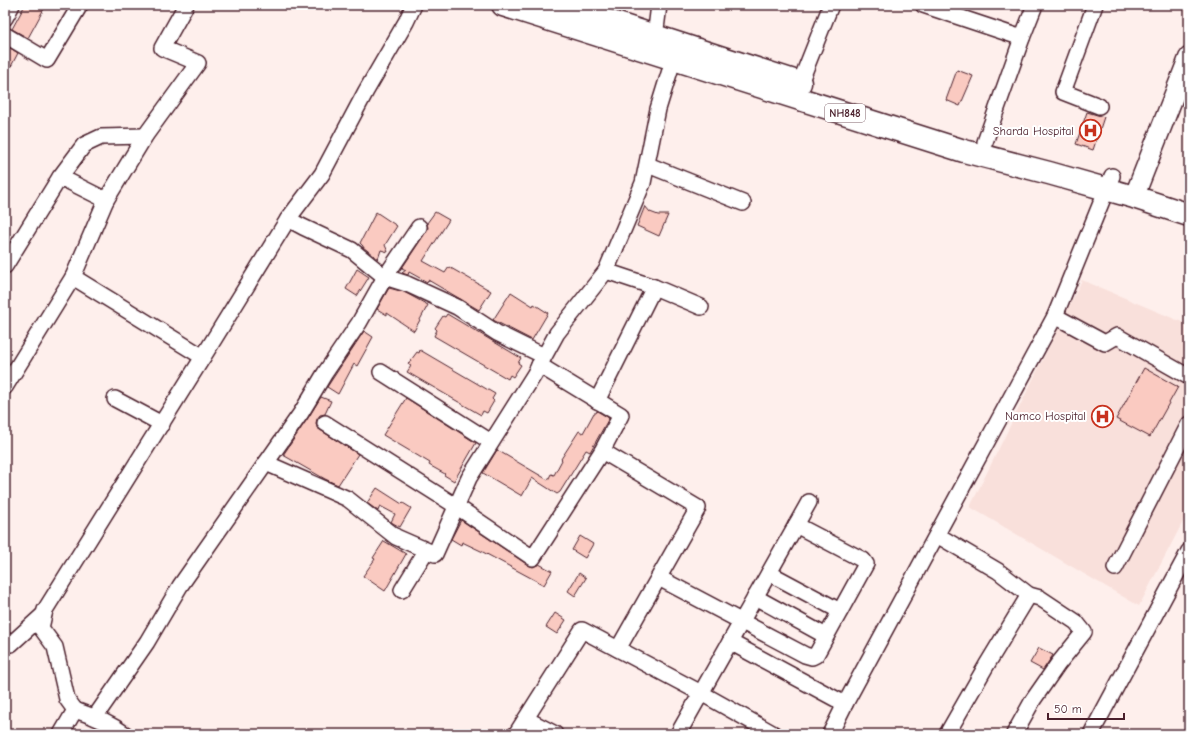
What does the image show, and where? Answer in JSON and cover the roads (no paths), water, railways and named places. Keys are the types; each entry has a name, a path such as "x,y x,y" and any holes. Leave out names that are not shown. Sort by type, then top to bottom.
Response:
{"highway":[{"name":"NH848","path":"559,5 586,23"},
{"name":"NH848","path":"509,6 586,23 654,44 964,151 1034,162 1142,192 1189,199"},
{"name":"NH848","path":"675,51 800,83 985,142 1034,162"},
{"name":"NH848","path":"1142,192 1189,215"}],"main road":[{"path":"1142,192 1189,57"},
{"path":"1142,192 1189,85"}],"street":[{"path":"5,18 12,5"},
{"path":"5,35 47,60 80,5"},
{"path":"5,388 73,276 106,200 145,136 198,63 162,48 186,5"},
{"path":"125,734 95,717 76,710 67,699 55,647 41,628 45,610 288,219 322,174 414,5"},
{"path":"654,44 658,5"},
{"path":"800,83 831,5"},
{"path":"923,5 1022,38"},
{"path":"985,142 1035,5"},
{"path":"1095,5 1063,92 1099,106"},
{"path":"266,463 348,499 396,536 435,554 469,478 557,333 606,271 643,183 648,165 658,109 675,51"},
{"path":"5,266 60,177 84,145 101,137 145,136"},
{"path":"648,165 743,203"},
{"path":"60,177 106,200"},
{"path":"830,734 1055,316 1110,183"},
{"path":"288,219 352,250 384,277 408,284 457,307 541,361 597,401 621,415 602,451 533,558 456,506 325,423"},
{"path":"95,717 147,642 180,586 300,413 324,373 359,323 384,277 419,227"},
{"path":"606,271 654,287 701,307"},
{"path":"73,276 203,357"},
{"path":"597,401 654,287"},
{"path":"1055,316 1105,343 1117,336 1189,377"},
{"path":"381,372 491,442"},
{"path":"115,399 162,424"},
{"path":"1116,568 1189,424"},
{"path":"602,451 698,508 618,649"},
{"path":"678,734 809,502"},
{"path":"659,578 741,622 805,655 812,657 816,655 866,564 863,560 796,525"},
{"path":"937,536 998,571 1029,595 1040,598 1076,622 1084,632 1058,664 1033,700 1014,734"},
{"path":"402,590 426,550"},
{"path":"1091,734 1189,551"},
{"path":"769,573 840,611"},
{"path":"947,734 1029,595"},
{"path":"755,597 826,636"},
{"path":"5,642 11,644 44,614"},
{"path":"516,734 582,630 701,693 774,734"},
{"path":"730,642 845,704"},
{"path":"61,734 76,710"},
{"path":"526,718 556,734"}],"place":[{"name":"Sharda Hospital","path":"1090,131"},
{"name":"Namco Hospital","path":"1102,416"}]}
